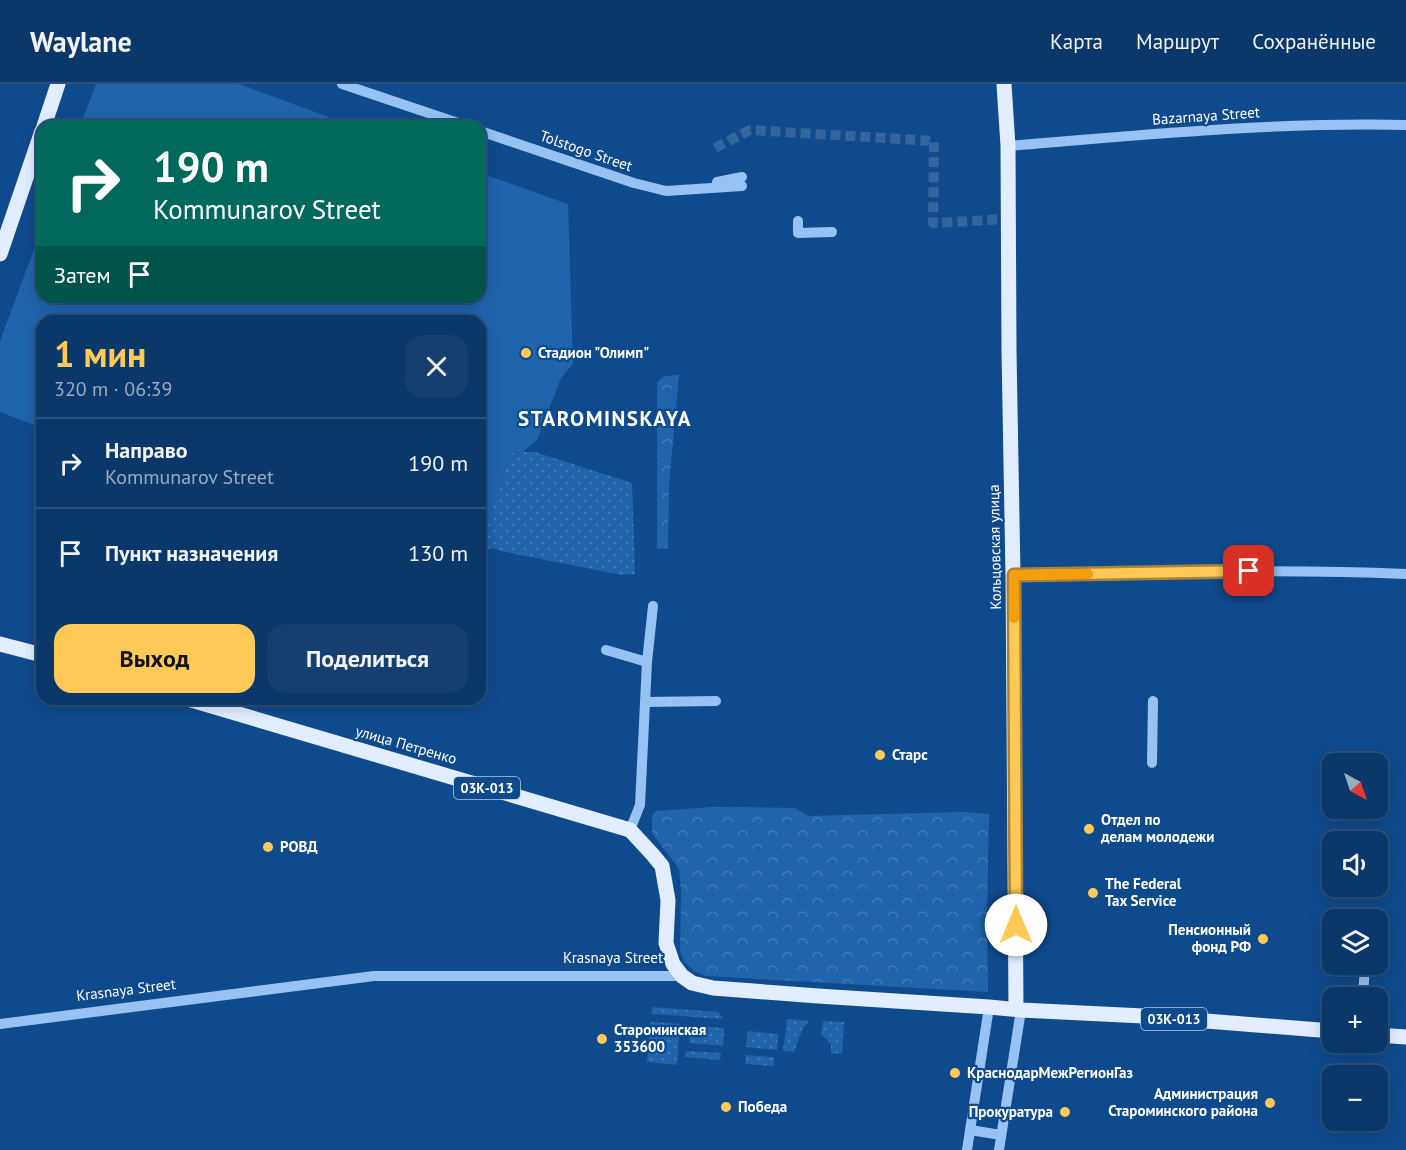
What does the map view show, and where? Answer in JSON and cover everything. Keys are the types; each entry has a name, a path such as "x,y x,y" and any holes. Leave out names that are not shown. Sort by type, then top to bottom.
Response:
{"main road":[{"path":"46,120 58,84"},
{"name":"Кольцовская улица","path":"1004,84 1008,146 1008,318 1014,575 1018,1010"},
{"path":"0,254 36,149"},
{"path":"0,644 36,653"},
{"name":"улица Петренко","path":"208,705 630,831 662,866 668,900 666,944 673,964 682,976"},
{"name":"Krasnaya Street","path":"682,976 692,983 713,988 1322,1030"},
{"path":"1388,1036 1406,1037"}],"street":[{"path":"342,84 449,120"},
{"name":"Bazarnaya Street","path":"1008,146 1250,127 1406,125"},
{"name":"Tolstogo Street","path":"486,132 634,183 666,191 742,182"},
{"path":"798,221 798,233 832,231"},
{"path":"1014,575 1249,571 1406,574"},
{"path":"630,831 640,806 647,662 653,606"},
{"path":"606,651 647,662"},
{"path":"645,702 716,701"},
{"path":"1152,763 1153,701"},
{"name":"Krasnaya Street","path":"0,1024 374,976 682,976"},
{"path":"967,1150 989,1007"},
{"name":"Кольцовская улица","path":"999,1150 1018,1010"},
{"path":"970,1130 1001,1135"}],"green space":[{"path":"96,84 239,84 337,120 82,120"},
{"name":"Стадион \"Олимп\"","path":"486,175 568,204 573,364 561,378 537,440 523,452 511,453 486,522 486,315 36,315 36,426 0,412 0,341 36,244 36,303 486,303"},
{"path":"679,375 669,485 668,548 657,549 657,382 665,376"},
{"path":"535,452 632,483 635,574 622,575 493,548 486,550 486,522 511,453"},
{"path":"713,807 795,808 808,816 964,812 989,814 988,992 705,976 694,971 684,962 680,951 679,869 652,833 652,816 656,811"},
{"path":"652,1007 718,1012 724,1019 652,1014"},
{"path":"787,1019 809,1021 803,1028 794,1052 783,1051"},
{"path":"823,1021 844,1022 842,1053 831,1054 831,1044 821,1034"},
{"path":"651,1022 680,1024 677,1065 647,1062"},
{"path":"690,1025 724,1028 723,1046 689,1043"},
{"path":"748,1031 778,1034 777,1050 746,1047"},
{"path":"686,1051 721,1053 720,1060 685,1057"},
{"path":"746,1055 774,1057 774,1066 745,1064"}],"tunnel":[{"path":"715,148 750,130 934,141 933,223 1007,219"}],"slow traffic":[{"path":"1014,618 1014,575 1088,574"}],"place":[{"name":"Стадион \"Олимп\"","path":"526,353"},
{"name":"Старс","path":"880,755"},
{"name":"Отдел по делам молодежи","path":"1089,829"},
{"name":"РОВД","path":"268,847"},
{"name":"The Federal Tax Service","path":"1093,893"},
{"name":"Пенсионный фонд РФ","path":"1263,939"},
{"name":"Староминская 353600","path":"602,1039"},
{"name":"КраснодарМежРегионГаз","path":"955,1073"},
{"name":"Администрация Староминского района","path":"1270,1103"},
{"name":"Победа","path":"726,1107"},
{"name":"Прокуратура","path":"1065,1112"}],"district":[{"name":"STAROMINSKAYA","path":"605,419"}],"route":[{"path":"1016,925 1014,575 1249,571"}]}
